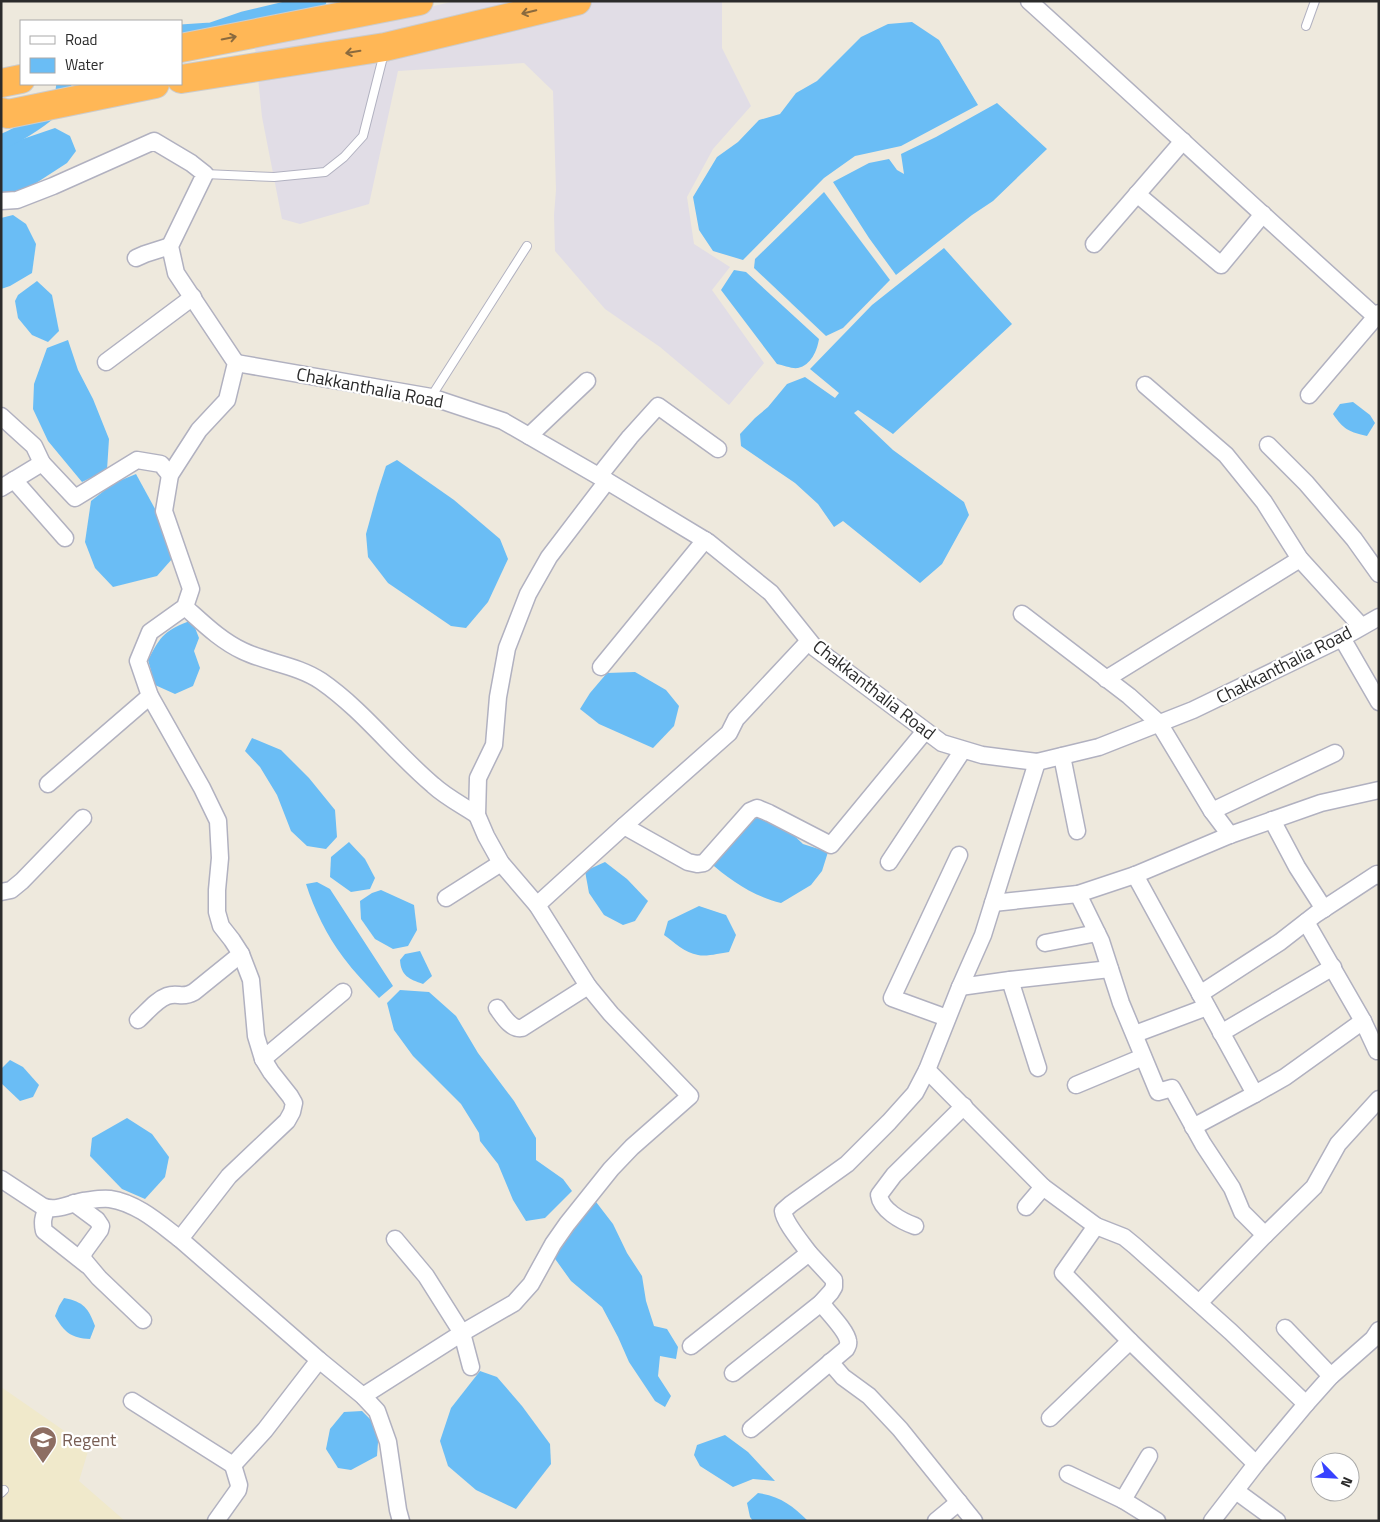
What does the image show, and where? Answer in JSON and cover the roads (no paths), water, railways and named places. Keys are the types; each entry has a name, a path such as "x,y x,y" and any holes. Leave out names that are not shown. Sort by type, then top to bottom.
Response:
{"highway":[{"path":"182,48 419,1"},
{"path":"182,79 385,47 576,1"},
{"path":"1,83 20,79"},
{"path":"5,113 150,85"}],"street":[{"path":"1030,1 1292,242 1377,314 1309,395"},
{"path":"1094,244 1183,140"},
{"path":"1,202 17,200 53,186 154,141 191,163 204,174 170,246 176,273 236,363 226,400 199,430 170,474 164,511 191,589 185,607 150,632 138,661 150,696 218,820 220,858 217,912 221,926 240,954 251,980 256,1036 263,1059 294,1103 287,1122 229,1176 180,1239"},
{"path":"1137,194 1220,265 1262,214"},
{"path":"136,258 170,246"},
{"path":"106,362 193,296"},
{"name":"Chakkanthalia Road","path":"236,363 432,397 503,420 705,540 772,593 815,648 942,743 982,755 1037,762 1099,747 1193,710 1342,638 1379,617"},
{"path":"529,436 587,382"},
{"path":"1144,385 1226,455 1264,502 1300,559 1362,626"},
{"path":"363,1396 462,1333 514,1303 531,1284 553,1244 611,1169 632,1147 690,1096 611,1014 588,986 537,905 501,863 477,815 478,778 494,745 498,697 507,648 528,594 549,557 630,438 658,406 718,450"},
{"path":"1,416 34,446 42,463 75,498 137,460 161,464 170,474"},
{"path":"1268,445 1306,483 1354,539 1379,574"},
{"path":"42,463 7,484 65,538"},
{"path":"601,667 705,540"},
{"path":"1106,679 1300,559"},
{"path":"185,607 212,631 241,650 268,661 296,668 320,680 346,700 434,786 477,815"},
{"path":"1022,614 1160,723 1212,811 1230,835"},
{"path":"1342,638 1379,702"},
{"path":"537,905 729,734 736,719 809,640"},
{"path":"48,784 150,696"},
{"path":"624,826 688,862 697,864 704,863 750,811 757,808 831,845 925,731"},
{"path":"889,862 964,750"},
{"path":"1212,811 1335,753"},
{"path":"1062,756 1076,832"},
{"path":"733,1373 821,1304 832,1292 834,1280 809,1253 783,1215 783,1211 847,1164 889,1122 914,1093 927,1070 983,935 1037,762"},
{"path":"993,903 1078,894 1135,875 1230,835 1320,803 1379,790"},
{"path":"1,892 11,890 22,881 83,818"},
{"path":"1272,820 1297,867 1324,909"},
{"path":"947,1018 892,998 959,855"},
{"path":"446,898 501,863"},
{"path":"1135,1034 1204,1000 1324,909 1377,874 1379,876"},
{"path":"1135,875 1255,1094"},
{"path":"1078,894 1097,933 1121,1003 1158,1092 1172,1088 1203,1144 1232,1188 1242,1212 1264,1235"},
{"path":"1306,922 1334,967 1377,1051"},
{"path":"1045,943 1097,933"},
{"path":"138,1020 168,996 188,996 240,954"},
{"path":"1221,1033 1334,967"},
{"path":"960,987 1110,969"},
{"path":"1010,980 1038,1068"},
{"path":"497,1008 518,1029 588,986"},
{"path":"263,1059 343,992"},
{"path":"1193,1127 1284,1077 1363,1021"},
{"path":"1076,1085 1143,1057"},
{"path":"927,1070 1043,1187 1096,1226 1124,1238 1135,1246 1199,1303 1306,1404"},
{"path":"1199,1303 1264,1235 1314,1187 1338,1144 1379,1099"},
{"path":"915,1226 893,1214 880,1201 879,1195 894,1175 964,1106"},
{"path":"1,1178 47,1208 53,1209 93,1200 110,1199 125,1203 145,1213 180,1239 363,1396 377,1411 388,1442 401,1521"},
{"path":"1026,1207 1043,1187"},
{"path":"74,1203 97,1220 101,1226 84,1252 83,1259 87,1265"},
{"path":"47,1208 42,1224 44,1231 87,1265 142,1320"},
{"path":"1096,1226 1063,1273 1256,1464"},
{"path":"395,1239 426,1276 462,1333 471,1367"},
{"path":"691,1346 809,1253"},
{"path":"751,1429 846,1349 848,1342 844,1332 821,1304"},
{"path":"1285,1328 1331,1376"},
{"path":"1212,1521 1306,1404 1331,1376 1373,1338 1379,1330"},
{"path":"1050,1418 1130,1341"},
{"path":"233,1465 265,1430 319,1360"},
{"path":"830,1362 844,1377 869,1396 900,1429 974,1521"},
{"path":"132,1401 233,1465 239,1485 238,1490 216,1521"},
{"path":"1123,1500 1149,1456"},
{"path":"1068,1474 1123,1500 1157,1521"},
{"path":"1236,1491 1277,1521"},
{"path":"936,1521 958,1502"}],"lane":[{"path":"1306,26 1315,1"},
{"path":"204,174 274,178 326,172 344,157 363,136 385,47"},
{"path":"432,397 527,246"}],"water":[{"path":"912,22 939,40 978,105 901,146 855,156 824,178 743,260 713,251 699,230 693,197 717,157 738,142 759,120 780,114 796,93 817,81 861,37 888,24"},
{"path":"997,103 1047,149 993,201 972,215 896,275 869,238 833,182 869,163 889,159 897,170 904,174 901,154"},
{"path":"55,128 70,136 76,151 67,163 30,187 5,194 1,192 1,150 11,143"},
{"path":"824,192 890,280 843,328 826,336 754,268 755,259"},
{"path":"13,215 26,224 36,244 32,273 1,289 1,218"},
{"path":"944,248 1012,324 893,434 858,410 854,413 893,450 964,502 969,515 942,564 920,583 843,521 834,527 818,504 795,483 741,446 740,434 768,407 787,384 805,377 835,398 839,393 810,369 872,305"},
{"path":"734,270 746,272 819,339 815,353 810,361 798,368 777,364 721,290"},
{"path":"37,281 52,295 59,331 48,342 32,335 18,318 15,301 18,295"},
{"path":"68,340 78,370 93,399 109,439 107,470 82,482 48,441 33,409 34,384 47,348"},
{"path":"1353,402 1370,415 1375,423 1367,436 1347,429 1333,414 1340,404"},
{"path":"397,460 454,500 500,539 508,559 488,602 466,628 451,626 388,583 368,557 366,534 377,494 386,466"},
{"path":"136,474 160,518 172,559 157,576 113,587 95,568 85,542 91,501 114,483"},
{"path":"192,620 199,638 194,651 200,668 193,686 175,694 155,685 148,660 165,634 175,627"},
{"path":"635,672 666,690 679,706 674,726 653,748 599,724 580,709 590,693 607,673"},
{"path":"252,738 281,750 309,778 335,810 337,837 326,849 307,846 291,831 277,795 260,767 245,751"},
{"path":"762,815 785,827 803,844 828,852 822,871 811,885 781,903 751,892 708,861 747,819"},
{"path":"349,842 365,859 375,878 370,889 351,892 330,877 331,857"},
{"path":"605,862 627,879 648,901 635,921 623,925 604,915 589,893 585,871"},
{"path":"317,882 330,889 393,986 379,998 347,963 326,931 306,884"},
{"path":"381,890 414,905 417,930 408,946 393,949 375,939 361,919 360,901 372,893"},
{"path":"699,906 726,915 736,935 729,952 705,956 693,954 664,935 668,921"},
{"path":"420,951 432,976 423,984 404,973 400,960 405,954"},
{"path":"400,990 429,992 456,1016 478,1053 514,1101 536,1138 536,1160 563,1179 572,1191 545,1218 526,1221 513,1200 498,1164 480,1141 479,1133 461,1104 413,1056 394,1030 387,1003"},
{"path":"10,1060 23,1067 39,1085 33,1097 20,1101 1,1083 1,1069"},
{"path":"127,1118 152,1134 169,1157 165,1177 145,1199 122,1189 90,1156 92,1138"},
{"path":"593,1198 613,1224 627,1253 642,1276 646,1301 654,1326 667,1329 678,1347 676,1359 660,1356 658,1376 671,1396 665,1407 655,1401 629,1362 602,1307 571,1281 553,1256"},
{"path":"64,1298 81,1304 87,1310 95,1326 90,1339 73,1336 58,1322 55,1316"},
{"path":"480,1371 497,1377 522,1406 550,1444 551,1464 516,1509 476,1490 448,1466 440,1441 451,1408"},
{"path":"362,1411 379,1428 377,1456 351,1470 338,1468 326,1449 330,1429 344,1412"},
{"path":"725,1435 748,1452 775,1481 753,1479 733,1487 700,1466 694,1455 697,1445"},
{"path":"758,1493 773,1496 785,1502 808,1521 753,1521 750,1517 747,1503"}],"waterway":[{"path":"182,32 211,30 243,19 319,1"},
{"path":"1,142 43,118 61,99 64,85"}],"place":[{"name":"Regent","path":"43,1464"}]}
